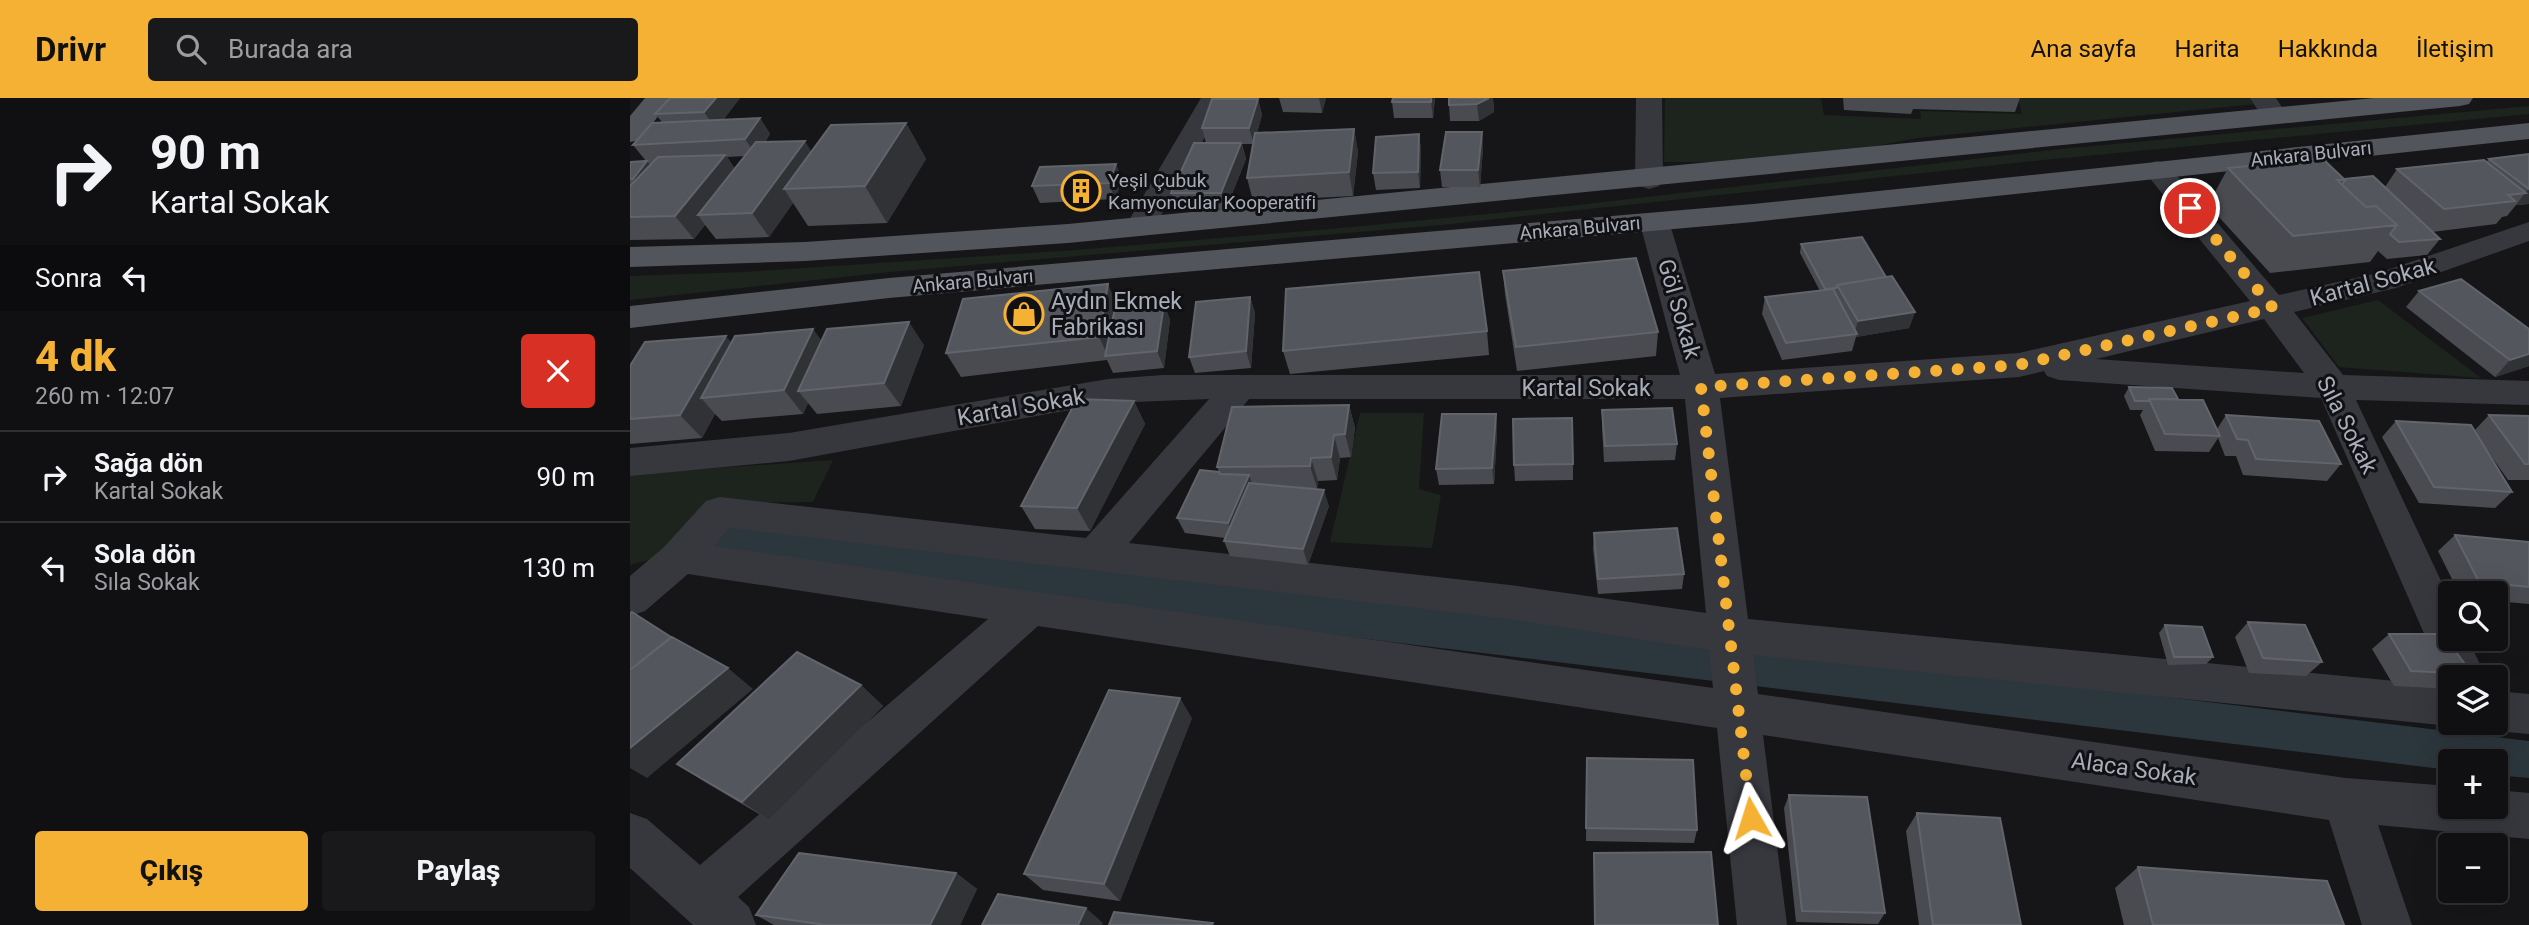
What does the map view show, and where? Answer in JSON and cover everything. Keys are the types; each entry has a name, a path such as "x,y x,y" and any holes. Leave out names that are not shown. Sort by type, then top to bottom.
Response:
{"main road":[{"path":"630,134 659,98"},
{"name":"Ankara Bulvarı","path":"630,257 842,250 1140,227 1649,180 2269,106 2460,98"},
{"name":"Ankara Bulvarı","path":"630,317 890,288 1753,213 2529,131"}],"street":[{"path":"1140,227 1214,98"},
{"path":"1649,98 1649,180"},
{"name":"Sıla Sokak","path":"2157,170 2273,308 2333,387 2459,665"},
{"name":"Göl Sokak","path":"1657,231 1701,387 1762,925"},
{"name":"Kartal Sokak","path":"630,462 802,445 1108,391 1241,386 1701,387 2018,365 2385,281 2529,231"},
{"path":"2431,267 2462,290"},
{"path":"2018,365 2333,387 2529,393"},
{"path":"1096,554 1241,386"},
{"path":"630,599 681,557 720,512 1510,602 1731,638 2438,705"},
{"name":"Alaca Sokak","path":"681,557 1030,608 1738,701 2346,800 2527,819"},
{"path":"630,836 716,911 1030,608"},
{"path":"2508,712 2529,713"},
{"path":"2346,800 2386,925"}],"shaded area":[{"path":"1665,98 1821,98 1824,115 1921,119 1920,111 2022,114 2018,98 2252,98 2256,104 1917,138 1835,154 1745,162 1664,162"},
{"path":"2529,106 2529,114 2043,160 1441,225 890,272 630,300 630,276 744,272 1076,250 1341,228 1560,207 2060,149"},
{"path":"2378,300 2481,378 2339,367 2302,318"},
{"path":"1360,413 1424,413 1419,489 1441,495 1432,548 1330,542"},
{"path":"833,460 813,502 720,503 672,554 630,565 630,474"},
{"path":"718,521 2438,730 2438,735 2480,735 2529,741 2529,778 2508,776 2508,749 2438,749 2438,769 1383,641 690,551"}],"building":[{"path":"670,98 716,98 704,112 655,114"},
{"path":"1393,98 1431,98 1431,102 1392,102"},
{"path":"1449,98 1489,98 1477,104 1449,105"},
{"path":"1212,99 1258,99 1249,128 1202,128"},
{"path":"760,118 745,139 633,145 652,123"},
{"path":"906,123 865,186 784,189 831,125"},
{"path":"1354,129 1349,172 1247,178 1255,133"},
{"path":"1446,132 1482,132 1478,170 1440,170"},
{"path":"1419,134 1418,172 1373,173 1376,137"},
{"path":"805,141 752,213 698,215 756,142"},
{"path":"1194,143 1241,143 1221,193 1171,193"},
{"path":"2529,154 2529,189 2489,159"},
{"path":"725,155 675,216 630,217 630,186 658,157"},
{"path":"2323,159 2345,180 2337,180 2366,207 2376,206 2397,225 2293,236 2228,168"},
{"path":"2484,160 2526,193 2508,195 2515,201 2444,209 2397,169"},
{"path":"647,161 633,179 630,179 630,162"},
{"path":"1116,164 1109,183 1032,186 1040,167"},
{"path":"2373,176 2440,239 2399,242 2390,234 2397,225 2376,206 2366,207 2342,185 2344,179"},
{"path":"1862,237 1886,277 1825,289 1801,244"},
{"path":"1636,258 1658,332 1516,347 1503,271"},
{"path":"1479,272 1487,331 1283,351 1286,289"},
{"path":"1892,276 1915,312 1858,321 1837,285"},
{"path":"2461,279 2529,329 2529,354 2510,360 2419,291"},
{"path":"1108,284 1099,337 946,353 963,299"},
{"path":"1833,289 1857,334 1786,343 1765,297"},
{"path":"1250,297 1246,351 1189,357 1196,302"},
{"path":"1164,304 1157,351 1105,356 1115,308"},
{"path":"909,322 884,383 798,391 827,329"},
{"path":"813,329 784,390 701,398 735,336"},
{"path":"726,336 680,415 630,419 630,366 645,342"},
{"path":"2129,387 2172,388 2178,399 2135,401"},
{"path":"1077,399 1134,401 1077,508 1021,506"},
{"path":"2149,399 2203,400 2220,436 2165,434"},
{"path":"1349,405 1345,434 1334,435 1331,457 1311,458 1310,466 1217,467 1232,407"},
{"path":"1672,408 1677,444 1605,446 1602,410"},
{"path":"1442,414 1496,414 1492,468 1436,469"},
{"path":"2226,415 2319,421 2341,464 2256,459 2248,440 2237,439"},
{"path":"2489,415 2529,416 2529,464 2525,464"},
{"path":"1572,418 1573,464 1514,465 1513,419"},
{"path":"2396,421 2471,425 2512,492 2434,487"},
{"path":"1200,470 1249,475 1228,523 1177,518"},
{"path":"1249,483 1324,490 1303,549 1224,541"},
{"path":"1677,528 1684,574 1598,579 1594,533"},
{"path":"2455,535 2529,542 2529,587 2508,585 2508,581 2478,581"},
{"path":"632,612 671,637 630,670 630,614"},
{"path":"2248,622 2305,625 2322,662 2263,658"},
{"path":"2165,625 2202,627 2213,657 2174,657"},
{"path":"2389,634 2438,634 2438,651 2455,651 2465,665 2438,665 2438,672 2411,671"},
{"path":"672,637 728,668 630,748 630,670"},
{"path":"797,652 861,685 742,802 677,764"},
{"path":"1109,690 1180,698 1104,884 1024,874"},
{"path":"1587,758 1693,760 1697,830 1586,828"},
{"path":"1789,795 1867,797 1885,913 1802,911"},
{"path":"1917,813 2000,818 2021,925 1933,925"},
{"path":"1711,852 1718,925 1595,925 1594,853"},
{"path":"799,853 956,873 930,925 826,925 756,915"},
{"path":"2138,867 2327,881 2344,925 2153,925"},
{"path":"998,894 1086,908 1078,925 982,925"},
{"path":"1114,912 1213,923 1109,925"}],"place":[{"name":"Yeşil Çubuk Kamyoncular Kooperatifi","path":"1081,191"},
{"name":"Aydın Ekmek Fabrikası","path":"1024,314"}],"route":[{"path":"1751,818 1701,387 2018,365 2273,308 2190,208"}]}
